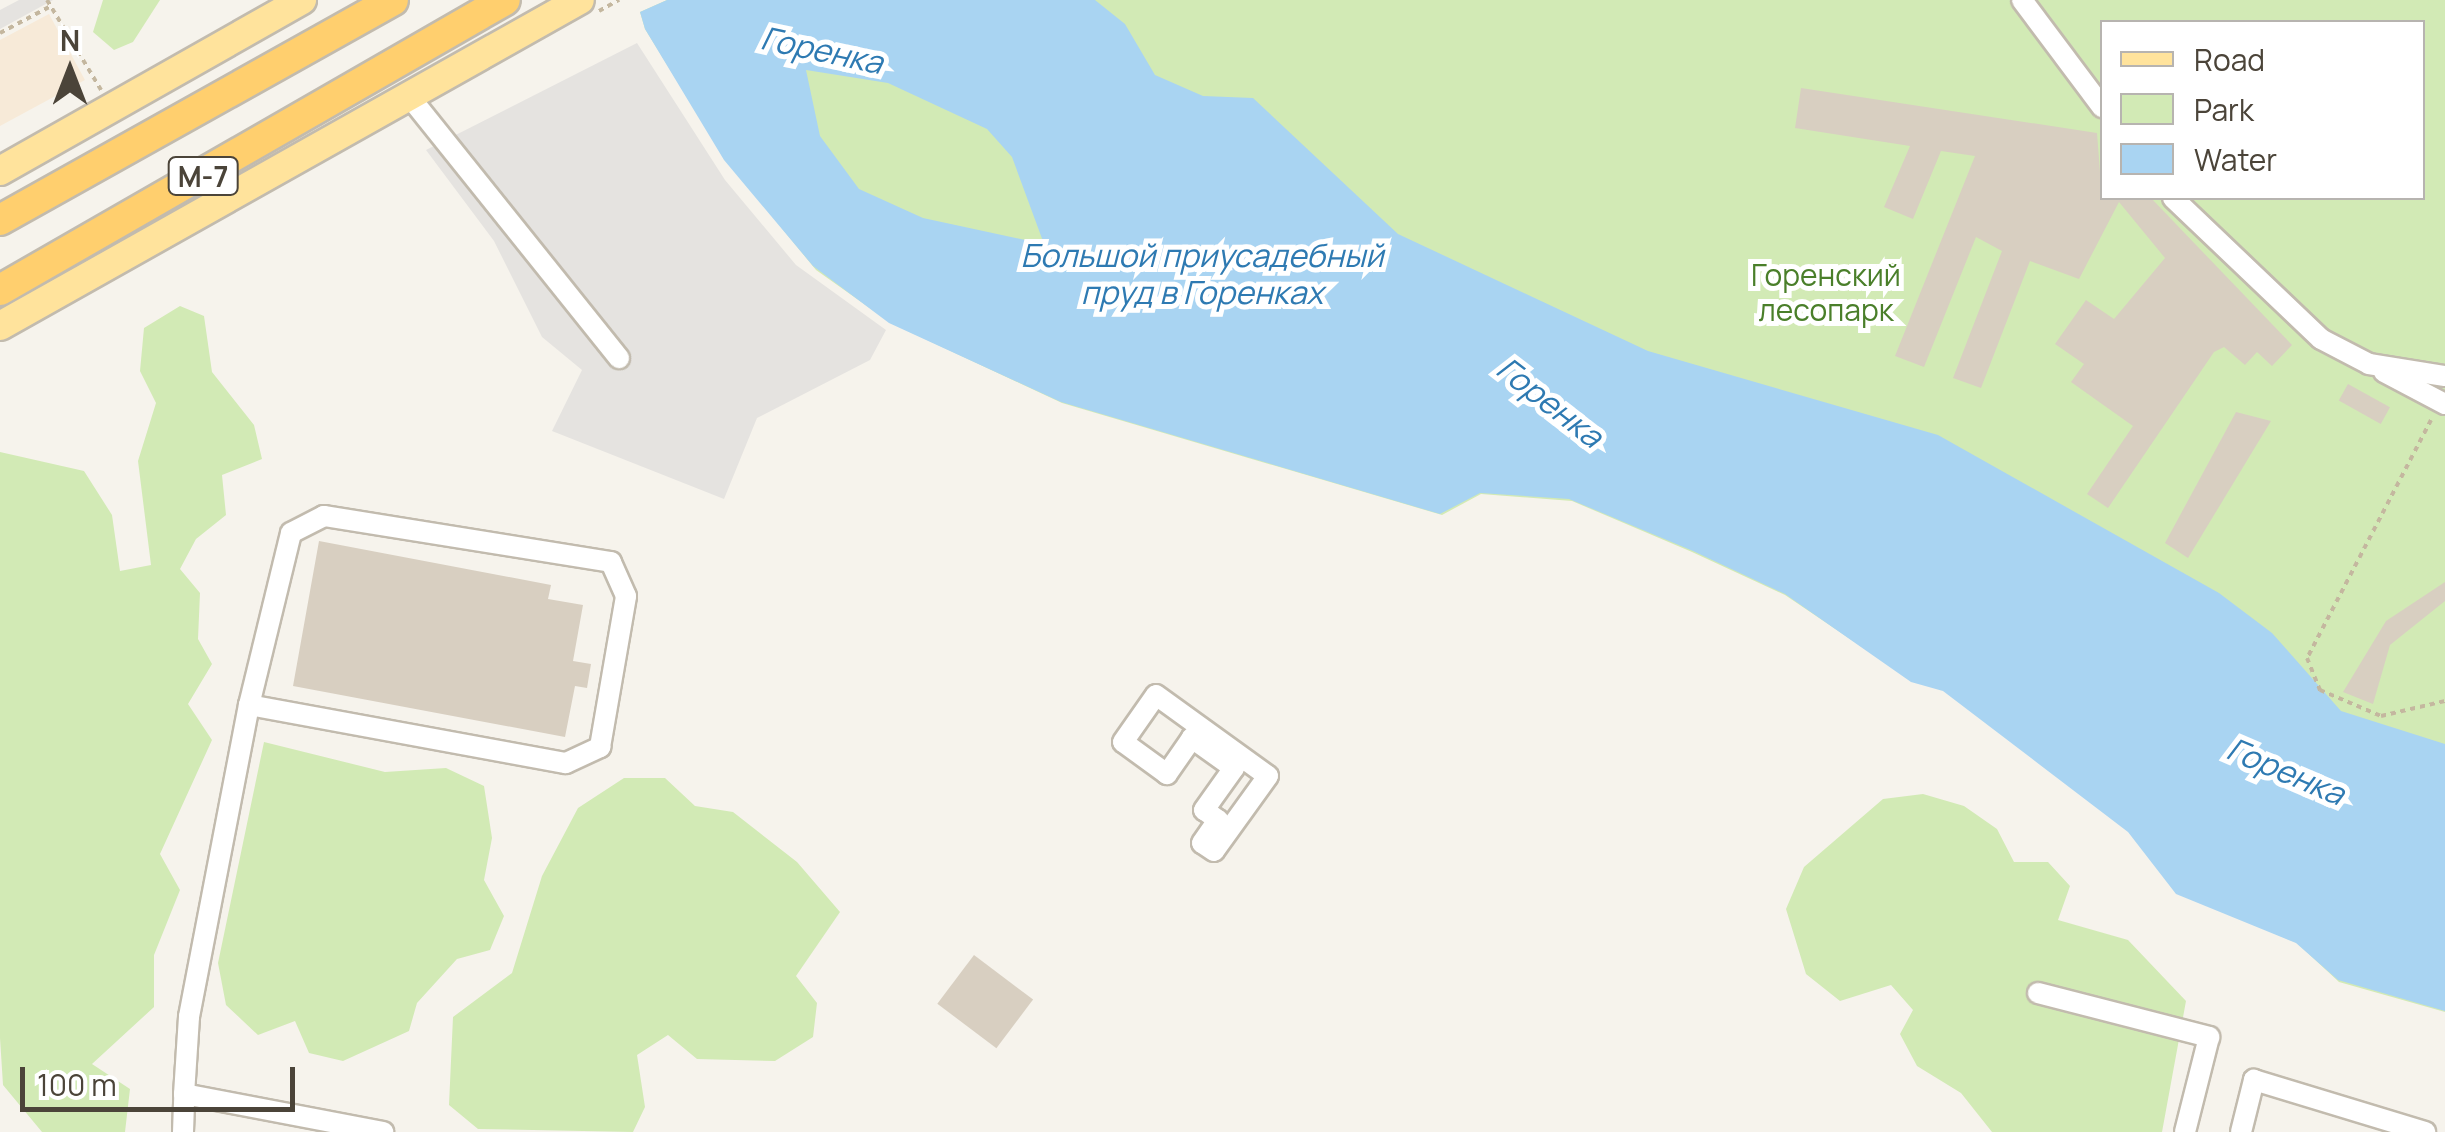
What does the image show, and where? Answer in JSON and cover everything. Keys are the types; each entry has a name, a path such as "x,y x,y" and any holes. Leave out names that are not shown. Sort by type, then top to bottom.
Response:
{"highway":[{"name":"М-7","path":"0,290 505,0"},
{"name":"М-7","path":"0,220 384,5"}],"main road":[{"path":"0,171 302,0"},
{"path":"522,33 538,0"},
{"path":"0,326 580,0"}],"lane":[{"path":"2022,0 2100,103"},
{"path":"409,96 619,358"},
{"path":"2175,200 2270,298 2369,364 2443,403"},
{"path":"2369,364 2445,376"},
{"path":"184,1132 189,1017 249,705 291,533 324,516 611,562 626,596 600,747 566,763 249,705"},
{"path":"1156,695 1268,776 1214,852 1202,843 1218,820 1204,810 1234,768 1192,738 1167,774 1123,742 1156,695"},
{"path":"2038,993 2209,1037 2185,1132"},
{"path":"2241,1132 2254,1080 2426,1132"},
{"path":"184,1094 383,1132"}],"path":[{"path":"47,0 106,98"},
{"path":"0,34 51,6"},
{"path":"2443,403 2307,658 2320,690 2381,716 2445,700"},
{"path":"2356,705 2358,698"}],"shaded area":[{"path":"19,0 53,0 0,29 0,10"},
{"path":"49,14 85,80 0,126 0,40"},
{"path":"637,43 725,180 796,265 886,330 870,360 757,418 724,499 552,431 582,370 542,337 494,241 426,150"}],"green space":[{"path":"103,0 160,0 133,42 114,50 93,32"},
{"name":"Горенский лесопарк","path":"667,0 2445,0 2445,1012 2339,982 2297,943 2177,892 2131,833 1943,689 1914,682 1785,595 1692,552 1572,501 1481,494 1442,515 1062,403 891,323 816,270 726,160 645,29 640,12"},
{"path":"180,306 204,316 212,372 254,425 262,459 222,475 226,515 196,539 180,569 200,593 198,639 212,664 188,704 212,740 160,854 180,890 154,955 154,1007 92,1064 130,1089 125,1132 42,1132 3,1085 0,1038 0,452 84,471 112,515 120,571 151,565 138,461 156,403 140,371 144,328"},
{"path":"264,742 385,772 446,768 484,786 492,838 484,880 504,916 490,950 457,959 417,1003 409,1031 343,1061 309,1053 295,1021 258,1035 226,1005 218,963"},
{"path":"624,778 665,778 695,806 733,812 797,862 840,912 796,976 817,1003 813,1037 775,1061 697,1059 668,1035 637,1055 645,1107 633,1132 478,1129 449,1105 453,1017 512,973 542,876 578,808"},
{"path":"1923,794 1964,806 1997,829 2014,862 2048,862 2070,886 2058,920 2128,940 2186,1001 2162,1132 1992,1132 1961,1093 1917,1066 1900,1034 1913,1010 1891,985 1840,1001 1806,974 1786,909 1804,867 1883,799"}],"water":[{"name":"Большой приусадебный пруд в Горенках","path":"667,0 1095,0 1125,24 1155,75 1203,96 1253,98 1398,234 1648,351 1938,435 2219,593 2272,633 2341,711 2445,744 2445,1011 2338,980 2296,943 2176,894 2128,832 1943,691 1911,682 1785,594 1693,551 1569,499 1480,493 1440,514 1061,402 889,323 813,266 724,160 645,29 640,12","holes":["806,70 888,83 987,129 1012,157 1044,244 923,218 859,189 820,136"]}],"building":[{"path":"1801,88 2097,133 2100,200 2153,200 2292,345 2272,366 2257,352 2245,365 2224,347 2214,352 2108,508 2087,494 2133,426 2071,382 2084,364 2055,344 2086,300 2114,319 2165,258 2119,202 2079,279 2030,261 1981,388 1953,378 2002,251 1976,237 1924,367 1895,356 1975,156 1941,151 1913,219 1884,207 1910,146 1795,128"},
{"path":"2348,384 2390,407 2381,424 2339,401"},
{"path":"2236,412 2271,421 2188,558 2165,543"},
{"path":"319,541 551,585 548,599 583,605 573,661 591,664 587,688 575,686 565,737 293,686"},
{"path":"2445,582 2445,601 2390,645 2373,704 2343,692 2386,621"},
{"path":"974,955 1033,1000 996,1048 937,1004"}],"water label":[{"name":"Горенка","path":"822,50"},
{"name":"Горенка","path":"1550,402"},
{"name":"Горенка","path":"2286,771"}]}
